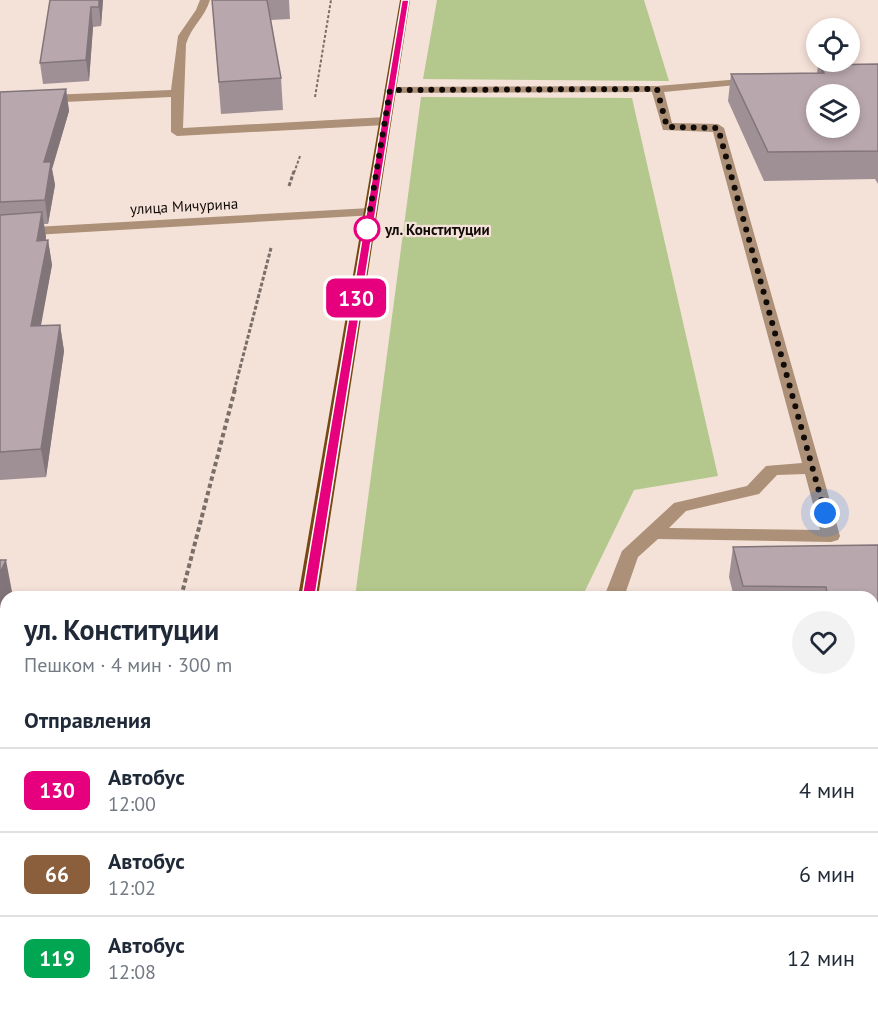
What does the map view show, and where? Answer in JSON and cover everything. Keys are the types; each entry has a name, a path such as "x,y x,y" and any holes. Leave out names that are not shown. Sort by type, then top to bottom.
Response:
{"main road":[{"path":"310,591 405,0"}],"street":[{"path":"205,0 203,9 183,37 177,93 177,132 386,121"},
{"path":"390,90 657,89 770,80"},
{"path":"653,533 831,536 718,128 667,127 657,89"},
{"path":"0,101 177,93"},
{"name":"улица Мичурина","path":"0,234 370,212"},
{"path":"616,591 630,555 680,507 753,490 772,470 812,468"}],"path":[{"path":"183,591 279,218 310,126 331,0"}],"green space":[{"path":"437,0 644,0 669,81 423,79"},
{"path":"421,97 632,98 718,476 634,490 585,591 356,591"}],"building":[{"path":"50,0 99,0 99,7 91,7 86,60 40,63"},
{"path":"212,0 267,0 281,78 219,82"},
{"path":"860,64 878,64 878,151 768,152 731,74 860,72"},
{"path":"66,89 44,162 51,162 45,200 0,202 0,92"},
{"path":"42,212 37,241 48,240 31,326 60,325 41,449 0,452 0,215"},
{"path":"878,545 878,591 827,591 826,587 743,586 733,547"},
{"path":"0,560 6,560 0,573"}],"bus line":[{"name":"130","path":"310,591 405,0"}],"place":[{"name":"ул. Конституции","path":"367,229"}],"route":[{"path":"367,229 366,235 390,90 657,89 667,127 718,128 825,513"}]}
